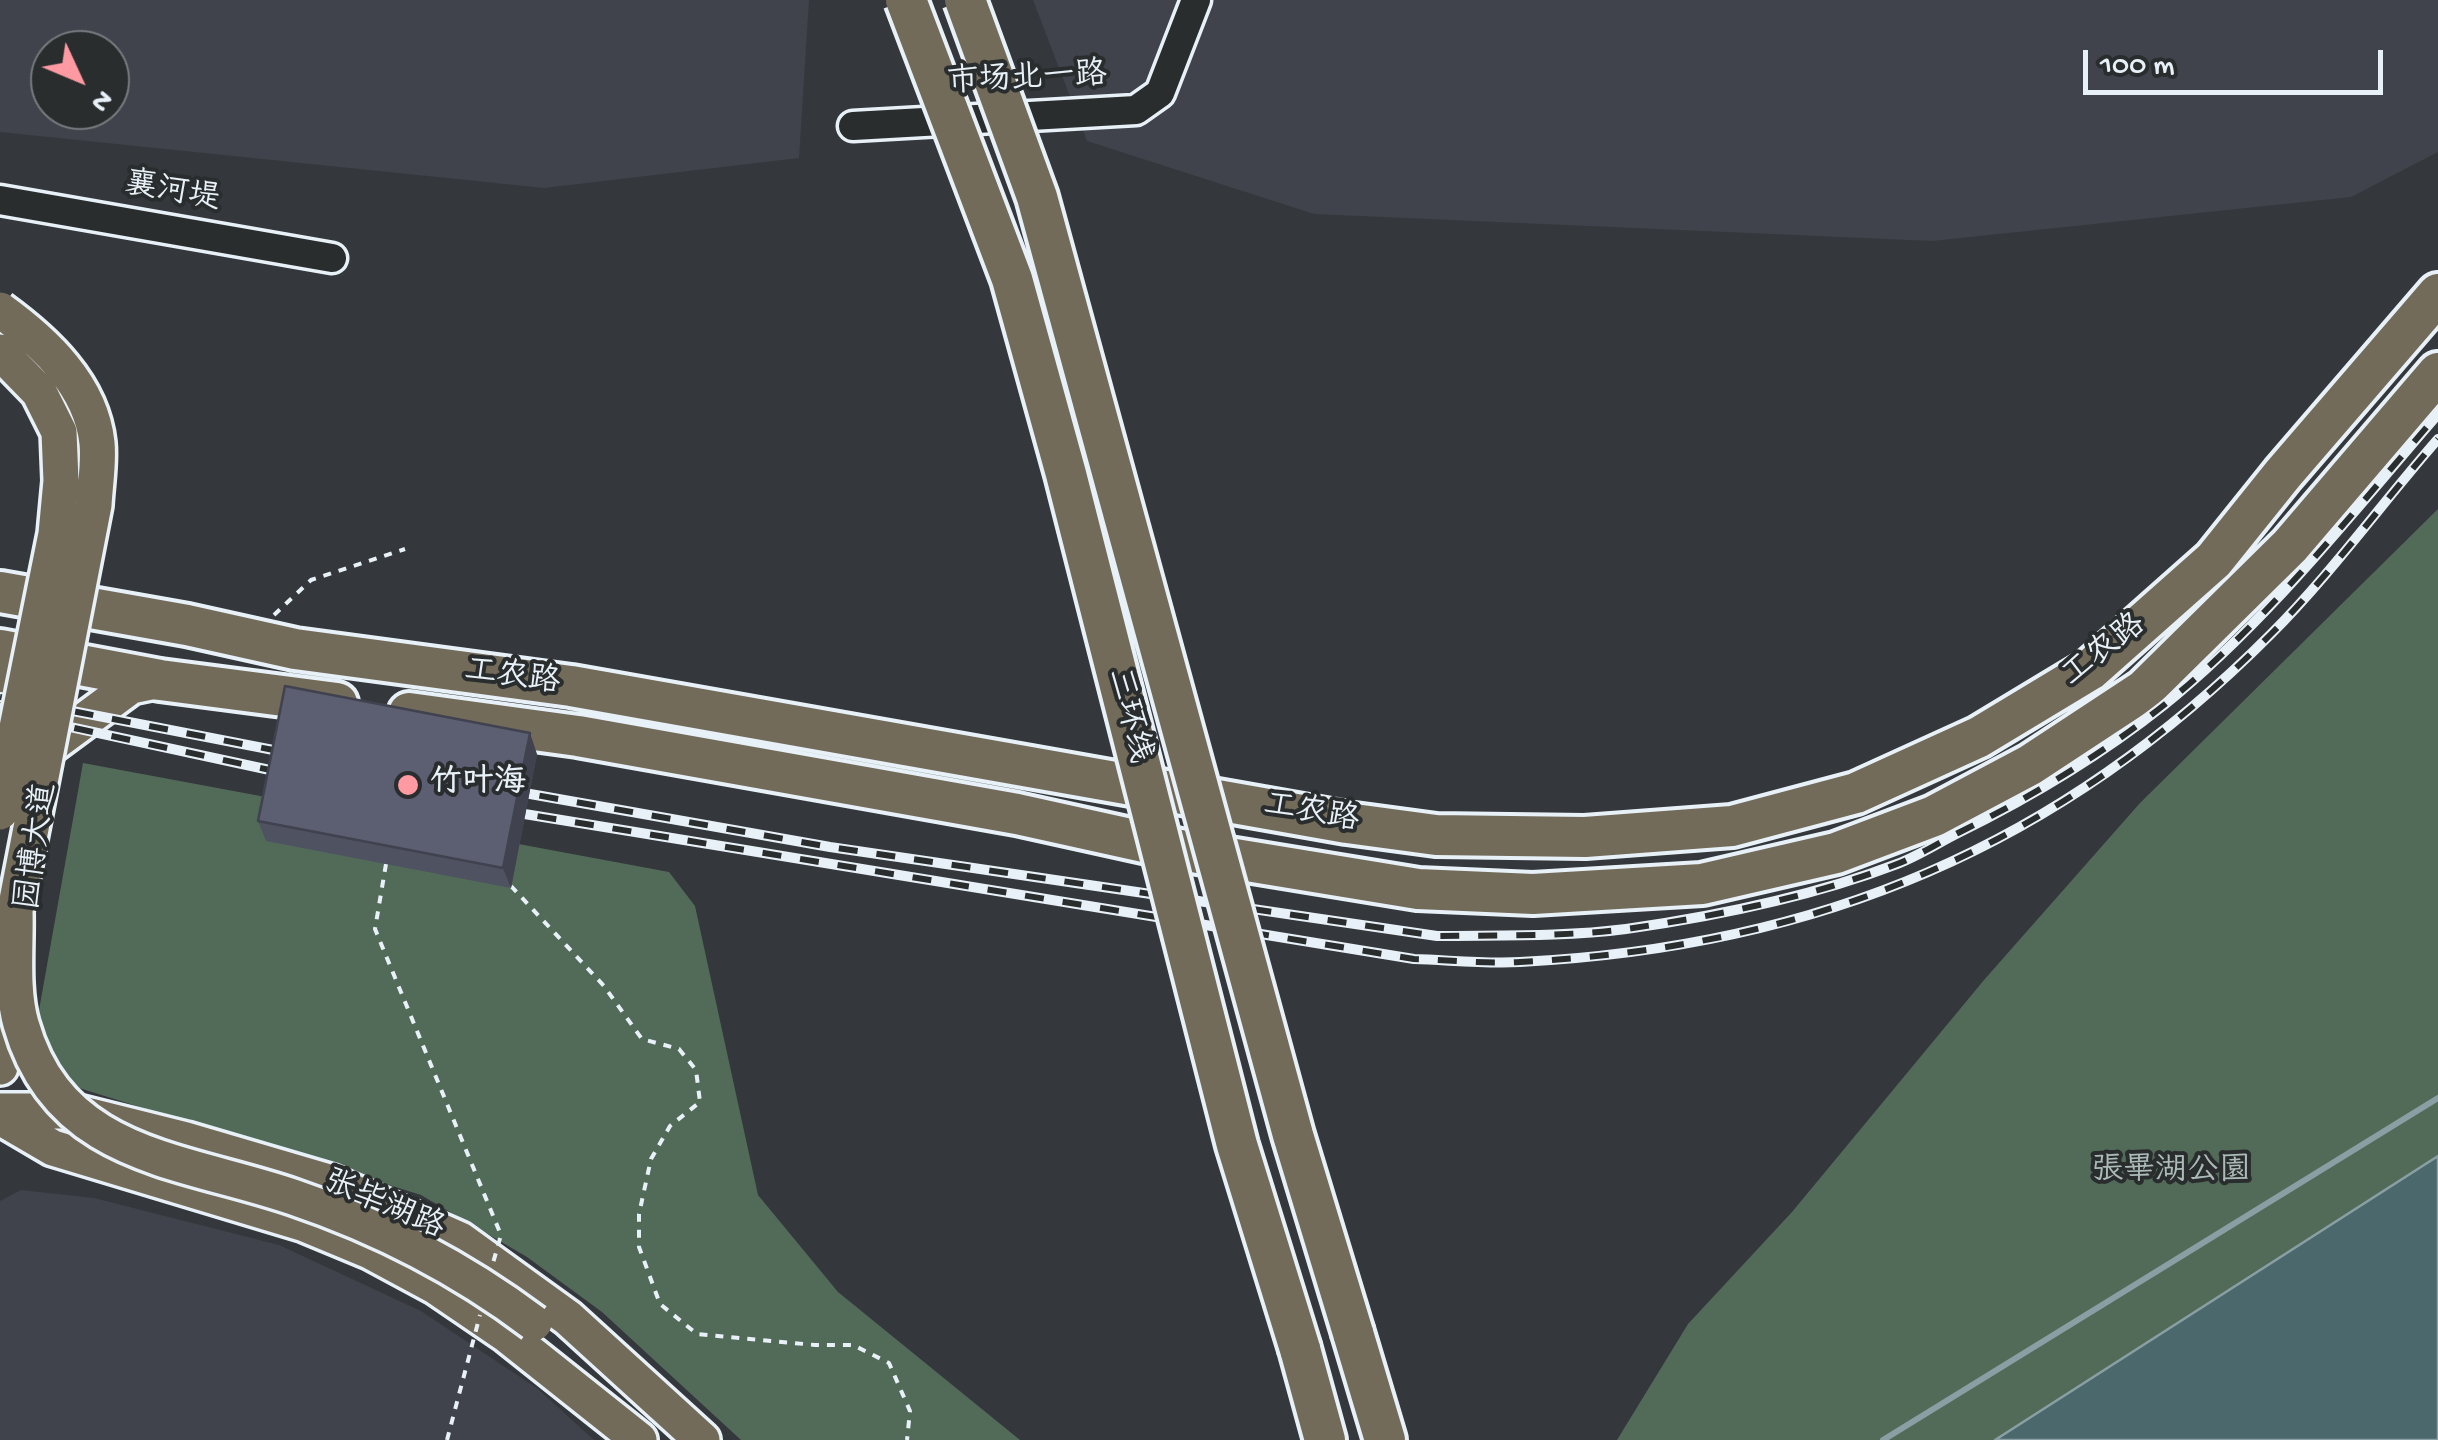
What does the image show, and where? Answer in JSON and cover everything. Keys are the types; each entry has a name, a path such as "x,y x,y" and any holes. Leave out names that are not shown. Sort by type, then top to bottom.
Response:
{"highway":[{"name":"三环线","path":"906,0 1012,279 1071,493 1237,1145 1325,1440"},
{"name":"三环线","path":"965,0 1037,197 1288,1116 1385,1440"},
{"name":"工农路","path":"0,592 295,650 571,686 1365,826 1436,834 1585,837 1732,826 1856,793 1979,737 2090,670 2214,560 2438,294"},
{"name":"工农路","path":"0,650 160,680 578,736 1017,814 1180,850 1418,888 1534,894 1702,884 1836,853 1934,816 2030,765 2144,690 2290,546 2438,373"},
{"path":"2356,469 2438,399"}],"main road":[{"path":"0,310 41,340 80,390 97,442 94,506 15,911 8,984 39,1068 58,1097 86,1124 120,1144 347,1216 454,1270 609,1378 674,1415"},
{"path":"0,352 39,392 59,432 62,482 56,534 0,812"},
{"path":"0,676 42,724 49,745"},
{"path":"0,785 131,686 160,680"},
{"name":"园博大道","path":"0,1066 8,984 52,803 49,745"},
{"name":"张毕湖路","path":"0,1114 70,1111 186,1140 332,1183 460,1240 568,1318 702,1440"},
{"name":"张毕湖路","path":"0,1114 53,1148 305,1224 370,1251 435,1286 507,1335 639,1440"}],"street":[{"name":"市场北一路","path":"852,126 1136,110 1160,93 1196,0"},
{"name":"襄河堤","path":"0,200 332,258"}],"path":[{"path":"248,639 311,580 405,549"},
{"path":"386,864 375,930 500,1235 491,1272"},
{"path":"511,886 604,986 642,1039 679,1049 696,1070 700,1102 670,1126 652,1159 639,1214 639,1247 660,1304 698,1334 852,1345 889,1364 910,1410 907,1440"},
{"path":"447,1440 481,1310"}],"shaded area":[{"path":"0,0 809,0 799,158 544,188 0,132"},
{"path":"1033,0 2438,0 2438,152 2351,197 1932,241 1314,214 1087,141"},
{"path":"21,1190 94,1198 279,1245 421,1311 538,1389 594,1440 0,1440 0,1201"}],"green space":[{"name":"張畢湖公園","path":"2438,509 2438,1440 1617,1440 1688,1324 1792,1212 1984,980 2140,803"},
{"path":"83,763 669,872 695,906 758,1195 838,1292 1020,1440 741,1440 602,1312 527,1257 421,1195 28,1072"}],"water":[{"path":"2438,1156 2438,1440 1995,1440"}],"building":[{"path":"285,686 530,733 503,868 258,821"}],"waterway":[{"path":"1883,1440 2438,1098"}],"railway":[{"path":"502,789 830,847 1437,936 1602,932 1729,911 1797,896 1905,861 2038,790 2115,741 2201,673 2273,603 2438,414"},
{"path":"500,810 1414,959 1520,962 1629,952 1733,934 1833,908 1928,872 2019,827 2106,773 2190,709 2271,634 2438,439"},
{"path":"0,697 299,755"},
{"path":"0,712 293,775"}],"place":[{"name":"竹叶海","path":"408,785"}]}
